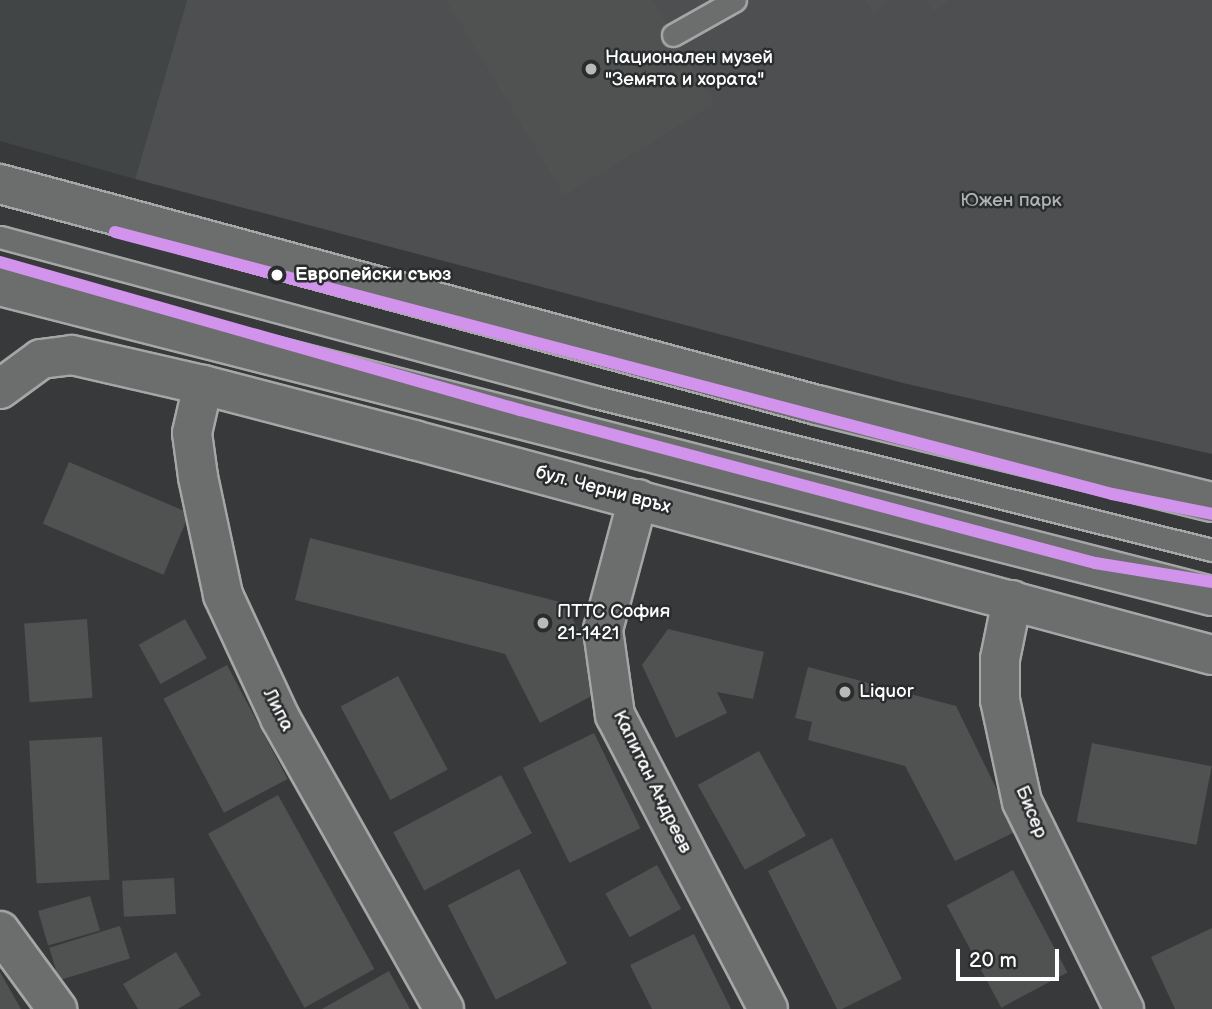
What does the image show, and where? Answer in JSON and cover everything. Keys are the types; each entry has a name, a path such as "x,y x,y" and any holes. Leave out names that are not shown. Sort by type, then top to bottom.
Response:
{"street":[{"path":"0,184 817,405 1212,502"},
{"path":"0,285 1212,596"},
{"name":"бул. Черни връх","path":"0,389 41,359 72,355 203,385 638,499 1212,655"},
{"name":"Липа","path":"203,385 192,433 198,477 223,595 280,718 444,1009"},
{"name":"Капитан Андреев","path":"638,499 603,629 615,715 768,1009"},
{"name":"Бисер","path":"1012,600 1000,659 1000,700 1023,802 1124,1009"},
{"path":"0,931 57,1009"}],"lane":[{"path":"673,35 735,0"},
{"path":"0,237 596,397 1212,550"}],"shaded area":[{"path":"0,0 187,0 135,179 0,141"}],"green space":[{"name":"Южен парк","path":"187,0 1212,0 1212,454 903,383 135,179"}],"building":[{"name":"Национален музей \"Земята и хората\"","path":"446,0 652,0 715,104 564,196"},
{"path":"865,0 893,0 873,13"},
{"path":"926,0 952,0 933,12"},
{"path":"69,462 190,513 163,575 43,524"},
{"path":"310,538 564,603 609,687 540,723 505,654 295,600"},
{"path":"87,619 93,698 30,702 24,623"},
{"path":"185,619 207,658 160,684 139,645"},
{"path":"668,629 764,652 753,699 717,692 727,713 676,738 642,665"},
{"path":"227,665 288,779 224,813 163,699"},
{"path":"808,667 956,706 1017,831 955,861 905,766 808,740 812,722 795,718"},
{"path":"398,676 448,770 390,800 341,707"},
{"path":"594,733 640,828 569,863 523,768"},
{"path":"102,737 109,880 37,884 29,741"},
{"path":"1092,743 1212,766 1196,845 1077,822"},
{"path":"759,751 806,836 745,870 698,785"},
{"path":"501,775 532,833 424,891 393,832"},
{"path":"278,795 374,969 305,1008 208,834"},
{"path":"832,838 902,979 842,1009 837,1009 768,871"},
{"path":"657,865 681,909 630,937 605,894"},
{"path":"519,869 567,963 496,1000 448,905"},
{"path":"1013,870 1067,972 1001,1008 947,905"},
{"path":"174,878 176,914 124,917 122,881"},
{"path":"90,896 100,931 48,945 38,911"},
{"path":"120,926 130,959 59,980 49,948"},
{"path":"1212,928 1212,1009 1175,1009 1151,957"},
{"path":"694,934 731,1009 652,1009 630,965"},
{"path":"176,952 201,995 178,1009 138,1009 123,984"},
{"path":"389,971 410,1009 322,1009"},
{"path":"0,972 21,1009 0,1009"}],"transit line":[{"path":"115,232 1112,494 1212,514"},
{"path":"0,262 520,410 1095,563 1212,582"}],"place":[{"name":"Национален музей \"Земята и хората\"","path":"591,69"},
{"name":"Европейски съюз","path":"277,275"},
{"name":"ПТТС София 21-1421","path":"543,623"},
{"name":"Liquor","path":"845,692"}]}
